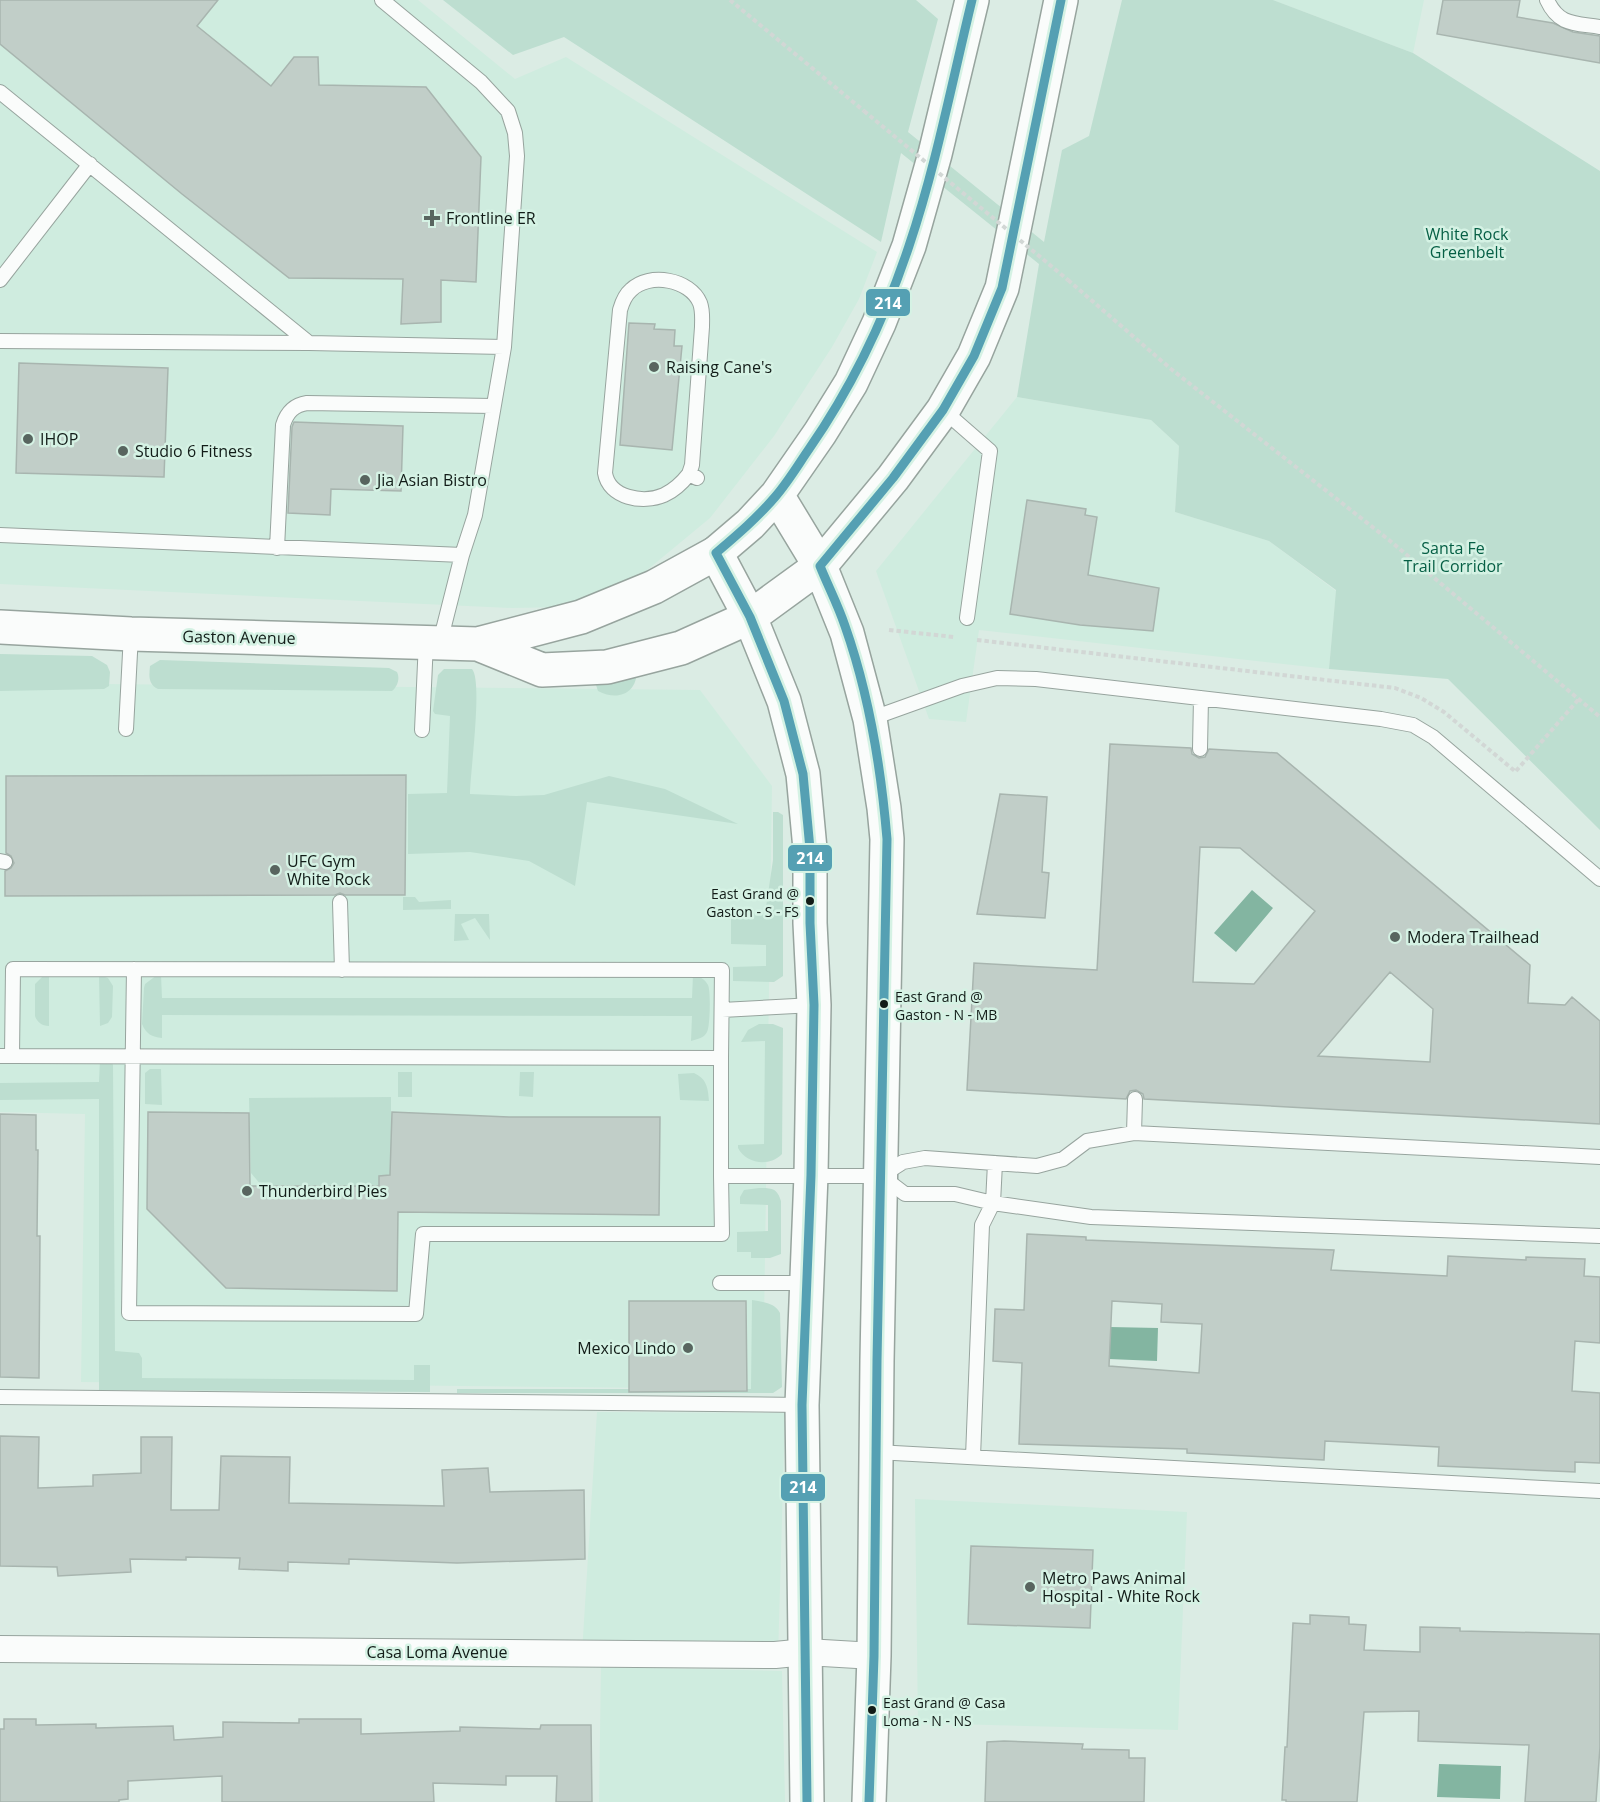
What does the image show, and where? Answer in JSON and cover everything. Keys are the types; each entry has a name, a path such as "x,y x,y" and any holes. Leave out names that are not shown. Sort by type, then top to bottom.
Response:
{"main road":[{"name":"Gaston Avenue","path":"0,627 131,634 478,644 580,617 654,587 716,553 750,524 777,495 851,383 879,323 909,246 972,0"},
{"name":"Gaston Avenue","path":"478,644 542,670 607,667 681,648 750,617 820,566 893,478 943,410 974,356 1002,288 1061,0"},
{"path":"777,495 820,566 847,633 870,719 887,839 874,1656 869,1802"},
{"path":"716,553 750,617 784,701 803,774 810,849 810,923 814,1005 811,1175 802,1405 807,1802"}],"street":[{"name":"Casa Loma Avenue","path":"0,1648 775,1655 806,1652 874,1656"}],"lane":[{"path":"382,0 481,82 508,111 515,133 517,156 504,347 475,515 433,642 422,730"},
{"path":"1547,0 1552,10 1565,22 1600,27"},
{"path":"0,92 309,343"},
{"path":"0,280 90,164"},
{"path":"665,280 681,285 693,294 701,306 702,327 693,476 672,491 651,498 622,495 606,480 620,310 622,301 630,290 644,282 665,280"},
{"path":"0,341 504,347"},
{"path":"277,548 283,425 286,417 298,404 493,406"},
{"path":"943,410 990,451 967,618"},
{"path":"0,535 462,555"},
{"path":"126,729 131,634"},
{"path":"870,719 962,686 997,678 1036,679 1382,718 1413,725 1433,737 1600,879"},
{"path":"1200,749 1201,698"},
{"path":"340,902 342,970"},
{"path":"134,969 132,1056 129,1313 416,1314 423,1234 722,1234 722,970 342,970 134,969 13,969 6,1056 132,1056 721,1058"},
{"path":"722,1010 814,1005"},
{"path":"1134,1133 1135,1099"},
{"path":"721,1176 881,1176 903,1162 925,1158 1037,1166 1063,1159 1087,1141 1134,1133 1600,1157"},
{"path":"973,1458 982,1225 993,1203 995,1163"},
{"path":"881,1176 905,1194 955,1194 993,1203 1091,1217 1600,1236"},
{"path":"720,1283 807,1283"},
{"path":"0,1397 802,1405"},
{"path":"876,1452 1600,1491"}],"path":[{"path":"730,0 1172,369 1389,540 1600,717"},
{"path":"1499,792 1578,699"}],"shaded area":[{"path":"0,0 418,0 515,79 566,57 877,252 859,299 832,347 774,436 710,518 629,585 562,607 512,608 0,584"},
{"path":"1273,0 1424,0 1413,53"},
{"path":"1017,397 1151,420 1179,446 1175,512 1269,541 1336,591 1329,669 979,630 966,722 929,719 876,571"},
{"path":"0,683 700,690 772,786 763,1389 81,1382 85,1114 0,1112"},
{"path":"1252,890 1273,908 1236,952 1214,933"},
{"path":"1110,1327 1158,1328 1157,1361 1109,1359"},
{"path":"597,1412 785,1413 778,1657 582,1653"},
{"path":"915,1499 1187,1512 1178,1730 918,1723"},
{"path":"601,1667 782,1671 785,1802 599,1802"},
{"path":"1439,1764 1501,1766 1500,1799 1437,1797"}],"green space":[{"name":"Santa Fe Trail Corridor","path":"443,0 916,0 938,19 908,132 1044,242 1062,150 1089,136 1122,0 1273,0 1413,53 1600,171 1600,830 1448,679 1329,669 1336,590 1269,541 1175,512 1179,446 1151,420 1017,397 1039,264 901,153 881,242 564,37 513,55"},
{"path":"0,654 92,656 107,665 110,672 109,686 104,689 0,691"},
{"path":"160,660 389,668 397,672 398,679 392,691 158,689 149,676 150,666"},
{"path":"637,668 634,684 626,693 613,696 598,691 595,682"},
{"path":"444,669 472,669 475,677 476,708 470,794 544,795 609,776 665,789 738,824 587,802 575,886 529,861 470,852 408,854 408,794 447,793 450,716 435,714 433,711 438,675"},
{"path":"773,812 783,815 783,976 774,982 733,981 733,967 766,966 766,945 731,944 731,910 765,914 773,860"},
{"path":"403,897 415,897 419,902 451,900 451,909 403,910"},
{"path":"455,914 489,914 490,940 475,918 461,924 469,940 454,941"},
{"path":"44,975 49,975 49,1026 40,1023 35,1016 35,984"},
{"path":"99,975 108,978 113,986 112,1017 108,1023 100,1026"},
{"path":"157,975 161,975 162,998 692,998 693,975 702,978 708,985 710,994 708,1029 706,1034 691,1041 692,1016 162,1015 162,1038 150,1034 142,1024 145,984"},
{"path":"759,1024 773,1024 783,1028 782,1154 765,1162 747,1158 738,1148 738,1145 764,1144 765,1041 741,1042 748,1030"},
{"path":"100,1060 110,1060 113,1065 115,1351 139,1353 142,1358 142,1378 414,1380 414,1365 430,1365 430,1392 99,1390 99,1099 0,1100 0,1083 99,1082"},
{"path":"150,1069 161,1069 162,1105 145,1104 145,1073"},
{"path":"398,1072 412,1072 412,1097 398,1097"},
{"path":"520,1072 534,1072 533,1097 519,1096"},
{"path":"694,1073 706,1084 709,1101 680,1100 678,1074"},
{"path":"391,1097 391,1185 261,1185 251,1173 249,1098"},
{"path":"759,1188 773,1190 778,1193 781,1201 781,1254 770,1258 751,1258 751,1252 737,1252 737,1232 768,1231 768,1205 740,1204 740,1197 744,1190"},
{"path":"752,1300 772,1305 780,1313 782,1387 773,1393 457,1393 457,1389 751,1389"}],"building":[{"path":"0,0 218,0 197,26 271,86 294,57 318,57 319,85 426,87 481,157 476,282 441,280 441,322 401,324 403,279 289,278 182,194 0,44"},
{"path":"1443,0 1520,0 1517,17 1553,23 1573,32 1600,36 1600,63 1437,34"},
{"name":"Raising Cane's","path":"629,323 655,324 654,329 675,330 674,346 682,346 672,450 620,445"},
{"path":"19,363 168,368 164,477 16,473"},
{"path":"294,422 403,426 401,491 331,489 330,515 288,513"},
{"path":"1027,500 1086,509 1085,515 1097,517 1088,575 1159,588 1153,631 1080,625 1010,614"},
{"name":"Modera Trailhead","path":"1110,744 1191,748 1192,754 1199,758 1205,757 1209,749 1277,753 1530,965 1528,1003 1565,1005 1572,997 1600,1021 1600,1124 1144,1099 1143,1094 1136,1090 1130,1091 1126,1099 967,1090 974,963 1097,970","holes":["1200,847 1240,848 1315,911 1254,984 1193,982","1390,972 1433,1009 1430,1062 1318,1056"]},
{"path":"406,775 405,895 345,895 340,893 335,895 5,896 5,871 14,863 11,856 6,853 6,776"},
{"path":"1000,794 1047,797 1042,872 1049,873 1045,918 977,914"},
{"path":"148,1112 249,1113 250,1186 379,1186 379,1176 390,1175 392,1112 509,1117 660,1117 659,1215 398,1212 397,1291 226,1288 147,1209"},
{"path":"0,1114 36,1115 37,1236 40,1236 39,1378 0,1377"},
{"path":"1027,1234 1086,1237 1086,1240 1334,1250 1331,1270 1447,1276 1448,1256 1526,1260 1526,1257 1585,1259 1584,1276 1600,1277 1600,1343 1575,1341 1572,1391 1600,1393 1600,1463 1575,1462 1575,1472 1438,1466 1439,1447 1325,1441 1324,1460 1187,1453 1187,1449 1019,1444 1022,1363 993,1361 995,1309 1024,1310","holes":["1112,1301 1162,1304 1161,1322 1202,1324 1199,1373 1109,1366"]},
{"name":"Mexico Lindo","path":"629,1301 746,1301 747,1391 629,1392"},
{"path":"0,1436 39,1437 38,1488 93,1486 93,1475 141,1473 141,1437 172,1437 171,1510 219,1510 221,1456 290,1457 289,1503 444,1506 442,1470 488,1468 490,1492 584,1490 585,1559 457,1563 349,1559 349,1564 288,1562 288,1571 239,1569 240,1558 186,1557 186,1560 130,1559 131,1572 58,1576 57,1567 0,1566"},
{"name":"Metro Paws Animal Hospital - White Rock","path":"971,1546 1093,1550 1090,1628 968,1624"},
{"path":"1310,1615 1349,1617 1349,1624 1366,1625 1364,1650 1420,1652 1420,1627 1460,1628 1460,1631 1600,1634 1600,1747 1596,1802 1525,1802 1529,1745 1418,1741 1419,1711 1364,1712 1357,1802 1286,1802 1282,1800 1293,1623 1310,1624"},
{"path":"4,1719 36,1719 36,1725 96,1724 96,1728 173,1726 174,1740 223,1737 223,1722 299,1723 299,1719 361,1719 361,1734 460,1731 460,1727 540,1729 541,1725 591,1725 592,1802 556,1802 557,1776 506,1776 506,1785 433,1783 434,1802 222,1802 222,1776 128,1781 128,1799 119,1800 119,1802 0,1802 0,1729 4,1729"},
{"path":"987,1742 1083,1744 1082,1749 1129,1750 1129,1758 1145,1758 1144,1802 985,1802"}],"transit line":[{"name":"214","path":"807,1802 802,1405 811,1175 814,1005 810,923 810,849 803,774 784,701 750,617 716,553 761,512 789,479 853,377 878,326 900,273 919,216 936,155 972,0"},
{"name":"214","path":"869,1802 874,1656 887,839 877,758 861,678 842,618 820,566 893,478 943,410 974,356 1002,288 1061,0"}],"place":[{"name":"Frontline ER","path":"432,218"},
{"name":"Raising Cane's","path":"654,367"},
{"name":"IHOP","path":"28,439"},
{"name":"Studio 6 Fitness","path":"123,451"},
{"name":"Jia Asian Bistro","path":"365,480"},
{"name":"UFC Gym White Rock","path":"275,870"},
{"name":"East Grand @ Gaston - S - FS","path":"810,901"},
{"name":"Modera Trailhead","path":"1395,937"},
{"name":"East Grand @ Gaston - N - MB","path":"884,1004"},
{"name":"Thunderbird Pies","path":"247,1191"},
{"name":"Mexico Lindo","path":"688,1348"},
{"name":"Metro Paws Animal Hospital - White Rock","path":"1030,1587"},
{"name":"East Grand @ Casa Loma - N - NS","path":"872,1710"}],"park label":[{"name":"White Rock Greenbelt","path":"1467,243"}]}
